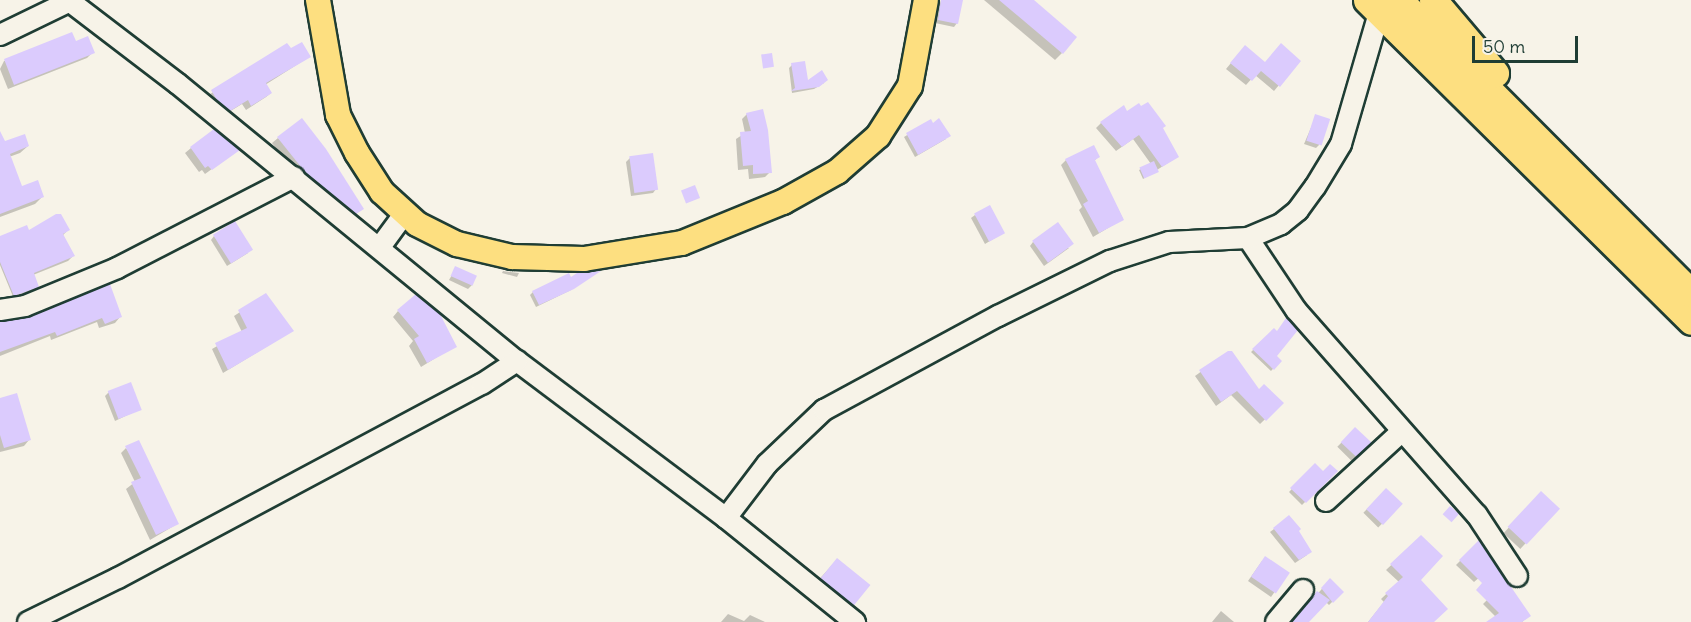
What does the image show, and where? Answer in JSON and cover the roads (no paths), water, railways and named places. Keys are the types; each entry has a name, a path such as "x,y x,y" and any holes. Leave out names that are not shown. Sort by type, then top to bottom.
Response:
{"highway":[{"path":"1433,0 1649,251"},
{"path":"1376,4 1649,251 1691,293"},
{"path":"1376,4 1691,321"}],"main road":[{"path":"318,0 338,115 357,153 382,192 417,224 457,244 512,257 584,259 682,243 783,202 837,172 878,136 910,86 926,0"}],"street":[{"path":"0,35 69,1 294,177 518,361 726,518 855,622"},
{"path":"726,518 767,464 824,410 868,385 1049,290 1110,261 1168,242 1248,238 1281,224 1298,210 1316,187 1341,144 1376,4"},
{"path":"0,310 25,306 117,268 294,177"},
{"path":"380,247 405,213"},
{"path":"1248,238 1296,310 1477,515 1517,576"},
{"path":"28,622 118,578 482,384 518,361"},
{"path":"1326,501 1402,431"},
{"path":"1276,622 1303,590"}]}
